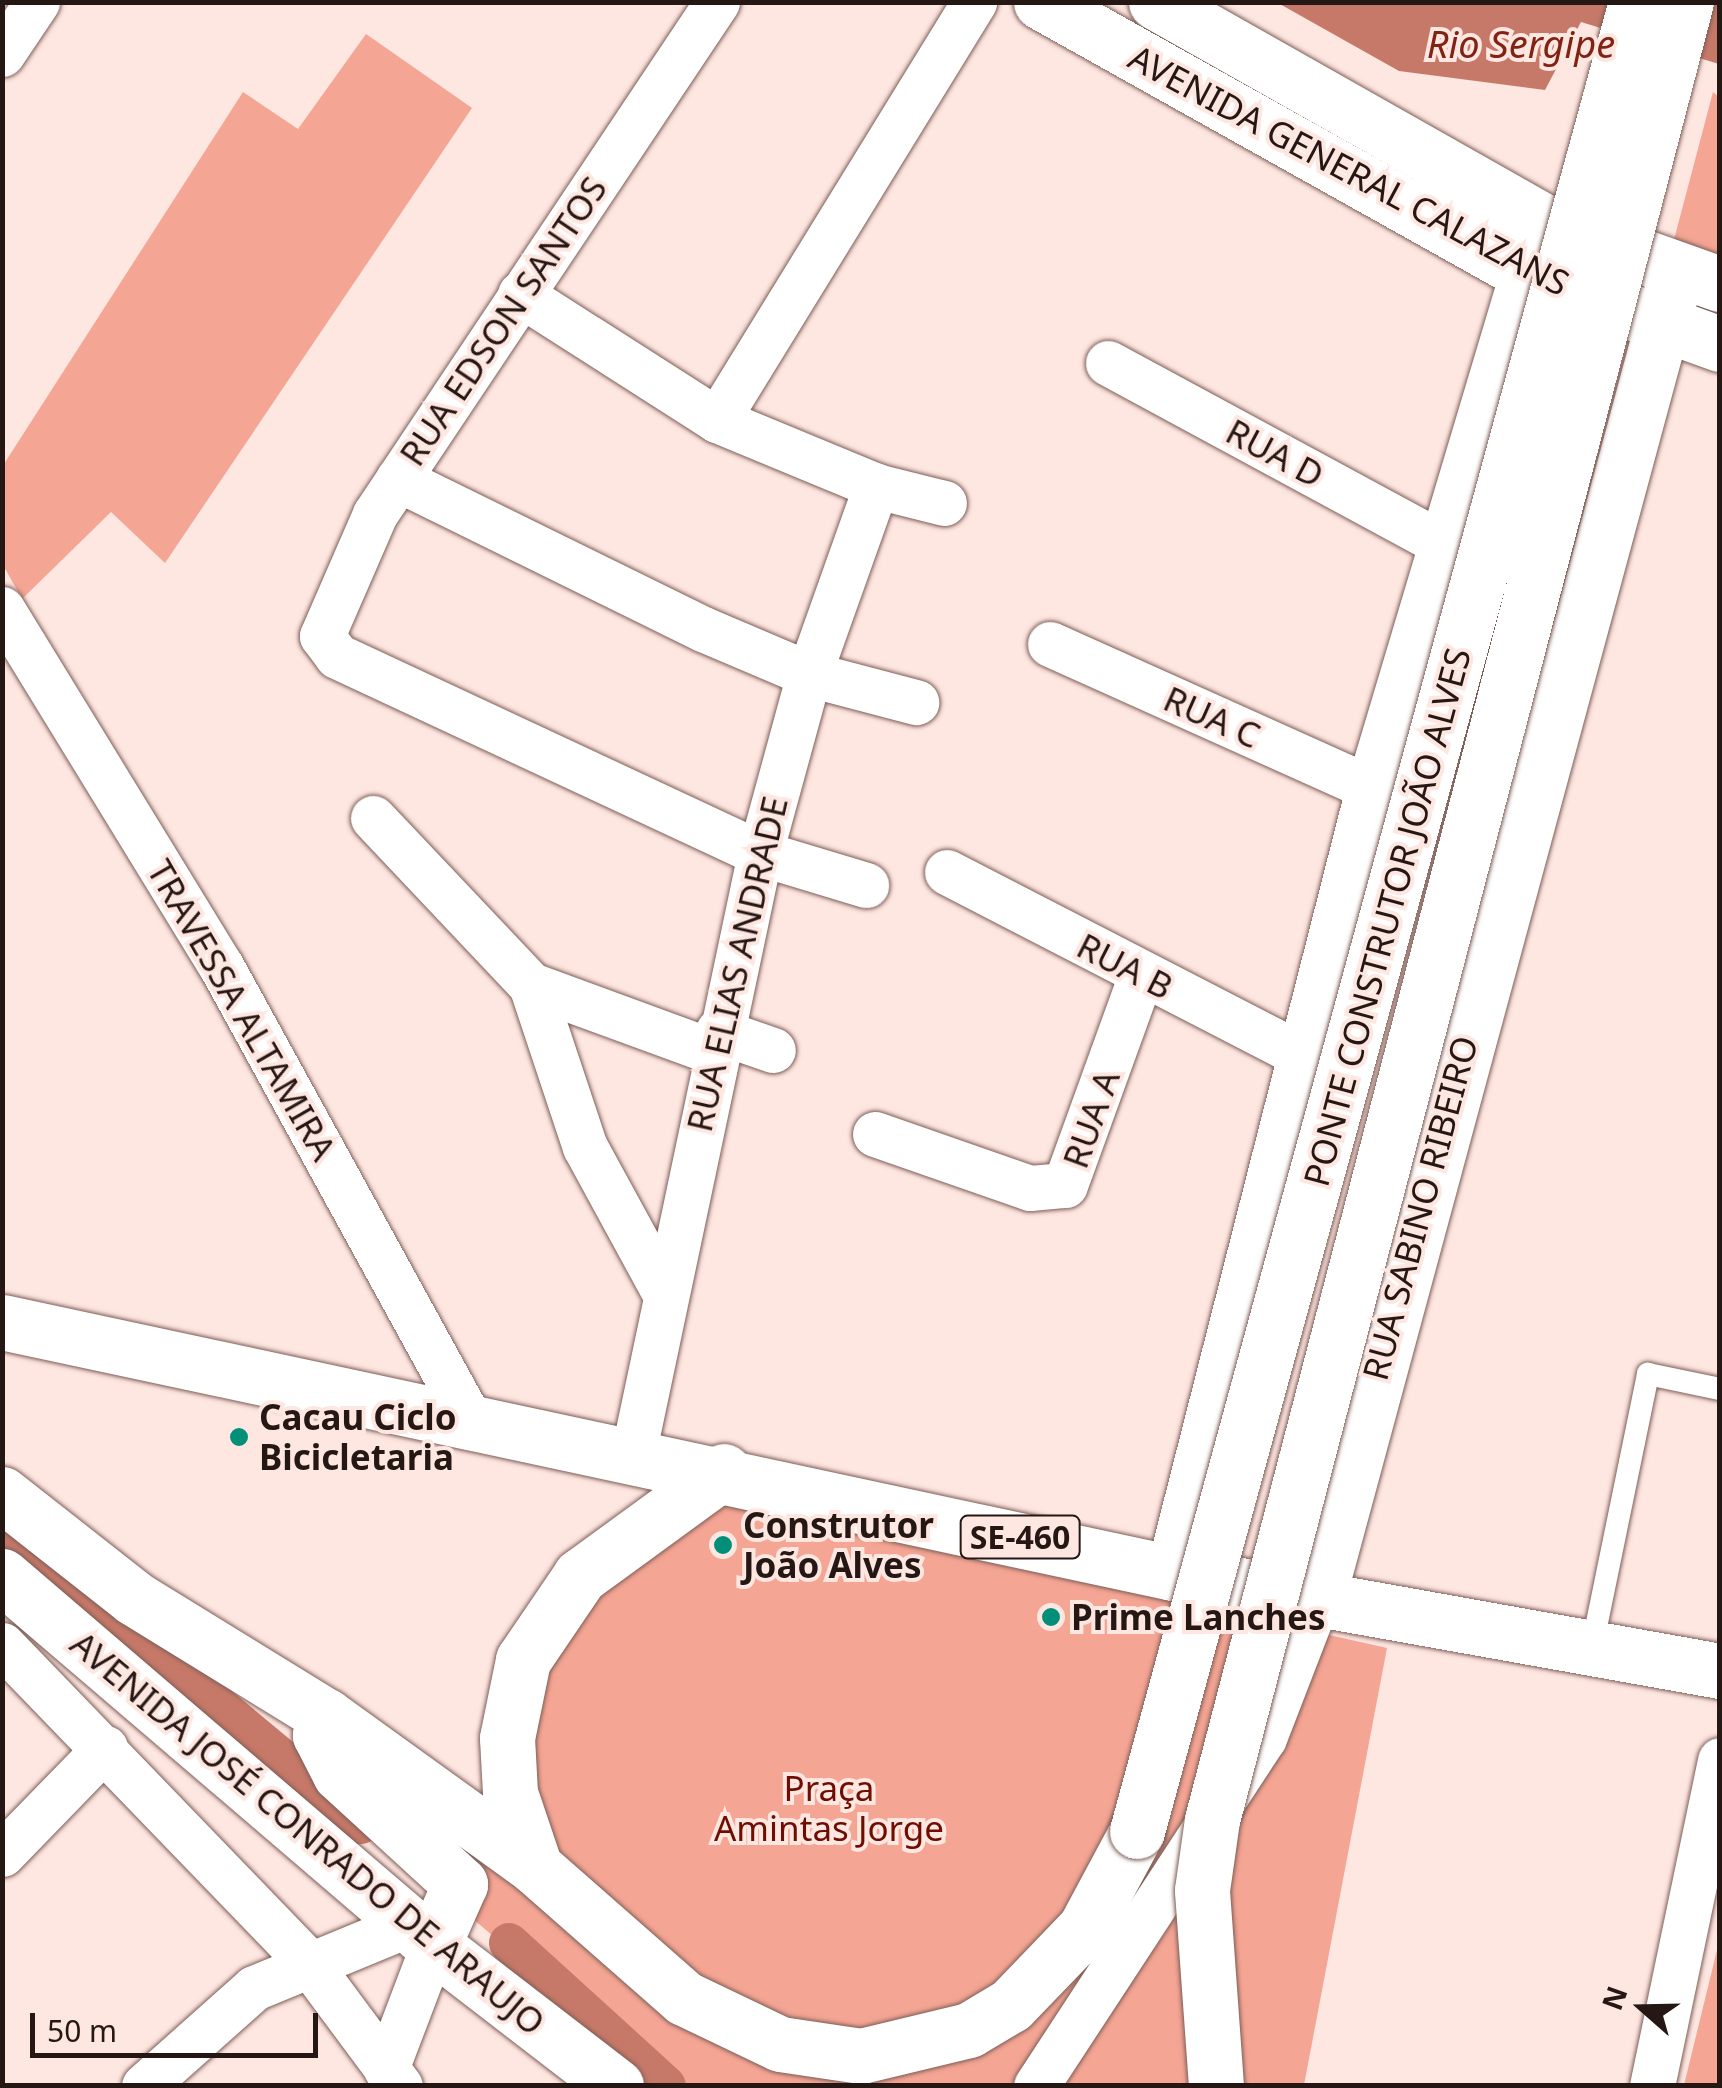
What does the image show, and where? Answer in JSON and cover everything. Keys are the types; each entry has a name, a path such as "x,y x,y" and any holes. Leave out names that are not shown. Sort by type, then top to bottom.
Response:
{"main road":[{"name":"AVENIDA GENERAL CALAZANS","path":"1041,2 1529,275 1656,326 1720,344"},
{"name":"AVENIDA GENERAL CALAZANS","path":"1156,2 1543,222 1698,279"},
{"name":"PONTE CONSTRUTOR JOÃO ALVES","path":"780,2044 861,2056 969,2030 1056,1962 1137,1831 1636,2"},
{"name":"PONTE CONSTRUTOR JOÃO ALVES","path":"1216,2086 1202,1890 1212,1820 1686,2"},
{"path":"1173,1573 1374,789 1442,543 1543,222"},
{"name":"RUA SABINO RIBEIRO","path":"1317,1602 1656,326 1698,279"},
{"name":"SE-460","path":"2,1322 634,1450 1173,1573 1317,1602 1720,1671"},
{"path":"535,1867 510,1792 507,1738 522,1660 580,1576 724,1472"},
{"name":"AVENIDA JOSÉ CONRADO DE ARAUJO","path":"2,1494 134,1598 326,1716 535,1867 684,1998 780,2044"},
{"name":"AVENIDA JOSÉ CONRADO DE ARAUJO","path":"2,1576 421,1935 616,2086"},
{"path":"326,1716 320,1735 340,1774 460,1884 421,1935"}],"street":[{"path":"2,54 37,2"},
{"name":"RUA EDSON SANTOS","path":"718,2 398,479 330,601 322,636 330,652 760,852"},
{"path":"717,420 974,2"},
{"path":"520,294 717,420 876,486 944,503"},
{"name":"RUA D","path":"1108,363 1442,543"},
{"path":"398,479 528,548 809,674 916,702"},
{"name":"RUA ELIAS ANDRADE","path":"634,1450 663,1290 760,852 809,674 876,486"},
{"name":"TRAVESSA ALTAMIRA","path":"2,610 221,966 469,1418"},
{"name":"RUA C","path":"1050,644 1374,789"},
{"path":"374,818 531,986 585,1147 663,1290"},
{"path":"760,852 866,885"},
{"name":"RUA B","path":"947,872 1140,975 1304,1056"},
{"name":"RUA A","path":"874,1134 1030,1188 1066,1185 1140,975"},
{"path":"531,986 716,1042 773,1050"},
{"name":"RUA SABINO RIBEIRO","path":"1036,2086 1264,1738 1317,1602"},
{"path":"2,1645 308,1961 393,2077"},
{"path":"2,1854 105,1748"},
{"path":"1652,2086 1720,1760"},
{"path":"144,2086 254,1988 308,1961 421,1935 393,2077"}],"lane":[{"path":"1592,1647 1648,1374 1720,1390"}],"green space":[{"path":"366,34 472,108 165,563 111,512 22,599 3,565 2,467 243,92 298,129"},
{"path":"1713,92 1720,98 1719,264 1671,251"},
{"name":"Praça Amintas Jorge","path":"727,1500 1387,1648 1304,2085 666,2085 428,1880 532,1774 528,1717 578,1597"},
{"path":"1719,1942 1719,2085 1684,2085"}],"water":[{"name":"Rio Sergipe","path":"1278,3 1719,3 1719,64 1581,22 1545,90 1399,71"}],"waterway":[{"path":"17,1538 360,1824"},
{"path":"509,1943 666,2086"}],"place":[{"name":"Cacau Ciclo Bicicletaria","path":"239,1437"},
{"name":"Construtor João Alves","path":"723,1545"},
{"name":"Prime Lanches","path":"1051,1617"}]}
